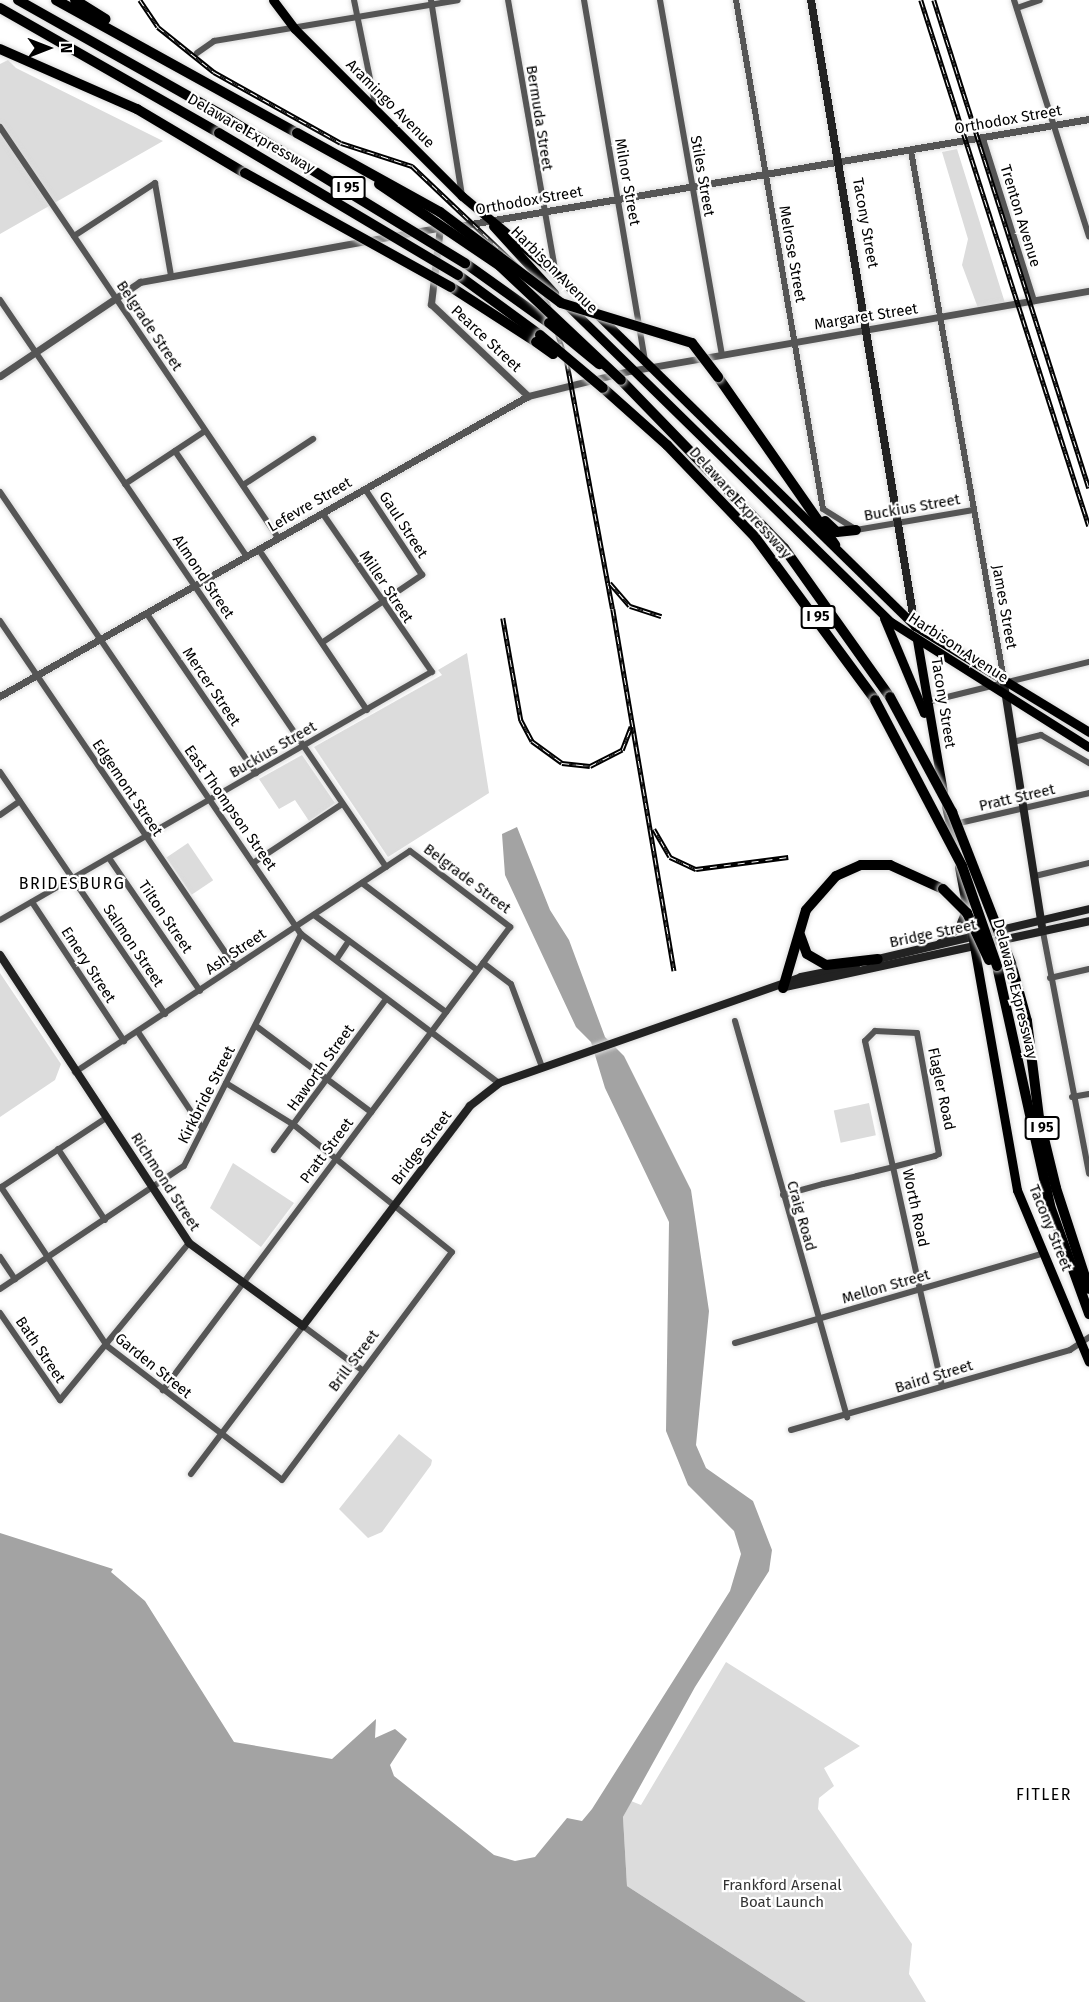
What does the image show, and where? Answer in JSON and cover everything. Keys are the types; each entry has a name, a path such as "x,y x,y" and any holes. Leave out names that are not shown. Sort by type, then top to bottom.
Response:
{"highway":[{"name":"Delaware Expressway","path":"18,0 227,118 465,263 549,323 621,380 784,548 890,697 956,821 1011,963 1027,1021 1052,1170 1089,1289"},
{"path":"56,0 440,212 561,303 692,343 836,545"},
{"path":"75,0 178,67"},
{"name":"Delaware Expressway","path":"0,8 219,133 458,275 603,388 755,537 875,700 962,866 1013,1033 1050,1206 1089,1314"},
{"path":"0,49 137,110 538,338"},
{"path":"297,133 501,266 621,380"},
{"path":"801,493 832,529 855,530"},
{"path":"783,987 800,930 816,894 836,876 861,865 900,868 943,888 967,913 994,968"},
{"path":"800,930 803,948 816,961 838,966 878,959"}],"main road":[{"name":"Aramingo Avenue","path":"273,0 295,29 492,224"},
{"name":"Tacony Street","path":"811,0 900,523 932,736 975,945 1017,1190 1085,1338 1089,1362"},
{"name":"Harbison Avenue","path":"492,224 557,275 646,367 836,545 915,626 1004,684 1089,732"},
{"name":"Harbison Avenue","path":"492,224 498,237 877,609 917,642 1089,747"},
{"path":"877,609 898,643 932,736"},
{"name":"James Street","path":"1004,684 1043,932"},
{"path":"924,949 956,931 967,908"},
{"name":"Bridge Street","path":"783,987 801,977 878,959 924,949 975,945 1041,922 1089,909"},
{"name":"Bridge Street","path":"303,1326 470,1106 498,1083 783,987 1089,921"},
{"name":"Richmond Street","path":"0,955 75,1073 189,1243 303,1326"}],"street":[{"path":"354,0 377,112"},
{"path":"197,54 213,40 295,29 431,2 458,0"},
{"name":"Bermuda Street","path":"508,0 543,213 557,275"},
{"name":"Milnor Street","path":"584,0 646,367"},
{"name":"Stiles Street","path":"660,0 722,355"},
{"name":"Melrose Street","path":"736,0 823,509 855,530"},
{"path":"1014,0 1089,236"},
{"path":"1017,8 1040,0"},
{"path":"431,2 462,196"},
{"name":"Orthodox Street","path":"0,376 140,282 440,227 492,224 543,213 1089,119"},
{"name":"Belgrade Street","path":"0,127 278,538"},
{"name":"Trenton Avenue","path":"983,138 1034,301"},
{"name":"James Street","path":"911,151 1004,684"},
{"path":"74,236 155,183 171,276"},
{"name":"Pearce Street","path":"440,227 432,304 528,396"},
{"name":"Margaret Street","path":"646,367 868,331 1089,291"},
{"name":"Almond Street","path":"0,300 386,867"},
{"name":"Lefevre Street","path":"0,696 528,396 646,367"},
{"path":"125,484 205,431"},
{"path":"243,485 313,440"},
{"path":"175,451 247,556"},
{"name":"Gaul Street","path":"365,489 422,574 381,602"},
{"name":"East Thompson Street","path":"0,492 296,927 430,1033 498,1083"},
{"name":"Buckius Street","path":"855,530 973,510"},
{"name":"Miller Street","path":"323,514 381,602 432,672"},
{"path":"260,550 367,710"},
{"path":"323,642 381,602"},
{"name":"Mercer Street","path":"147,614 256,773"},
{"name":"Edgemont Street","path":"0,621 235,968"},
{"path":"927,702 1089,662"},
{"name":"Buckius Street","path":"0,920 432,672"},
{"path":"1013,742 1041,735 1089,763"},
{"name":"Salmon Street","path":"0,772 165,1014"},
{"name":"Pratt Street","path":"950,825 1089,793"},
{"path":"0,815 20,801"},
{"path":"253,863 342,804"},
{"name":"Belgrade Street","path":"410,851 510,927"},
{"name":"Ash Street","path":"75,1073 410,851"},
{"name":"Tilton Street","path":"109,858 200,991"},
{"path":"1035,876 1089,863"},
{"path":"362,883 477,970"},
{"name":"Emery Street","path":"33,902 124,1041"},
{"path":"314,915 446,1012"},
{"name":"Pratt Street","path":"163,1390 510,927"},
{"name":"James Street","path":"1043,932 1072,1097 1089,1174"},
{"name":"Kirkbride Street","path":"0,1289 184,1166 302,934"},
{"path":"336,960 349,941"},
{"path":"483,963 511,984 542,1067"},
{"path":"1050,978 1089,969"},
{"name":"Haworth Street","path":"274,1150 386,999"},
{"name":"Craig Road","path":"735,1021 847,1417"},
{"path":"256,1026 371,1112"},
{"name":"Flagler Road","path":"867,1036 898,1029 916,1033 941,1150 893,1167"},
{"path":"138,1032 202,1128"},
{"name":"Worth Road","path":"867,1036 893,1167 942,1386"},
{"path":"226,1083 294,1125 395,1206"},
{"path":"1072,1097 1089,1094"},
{"path":"0,1188 106,1118"},
{"path":"1081,1144 1089,1142"},
{"path":"58,1149 105,1220"},
{"path":"783,1195 893,1167"},
{"name":"Garden Street","path":"0,1188 107,1346 278,1477"},
{"name":"Brill Street","path":"278,1477 282,1480 450,1254 395,1206"},
{"path":"107,1346 189,1243"},
{"name":"Mellon Street","path":"735,1343 1044,1253"},
{"path":"0,1257 15,1279"},
{"name":"Bath Street","path":"0,1313 60,1400 107,1346"},
{"name":"Richmond Street","path":"303,1326 362,1370"},
{"name":"Bridge Street","path":"191,1474 303,1326"},
{"name":"Baird Street","path":"791,1431 847,1417 942,1386 1070,1350 1085,1338"}],"green space":[{"path":"8,60 16,68 163,141 0,234 0,64"},
{"path":"957,149 1005,303 978,308 962,265 968,239 942,152"},
{"path":"467,653 489,793 388,857 314,747 442,675 438,670"},
{"path":"302,755 335,803 309,821 295,800 279,809 259,779"},
{"path":"188,843 213,880 192,895 166,858"},
{"path":"0,973 61,1064 55,1080 0,1117"},
{"path":"869,1103 876,1135 841,1143 834,1110"},
{"path":"233,1163 294,1203 261,1247 210,1208"},
{"path":"399,1434 432,1460 431,1465 382,1532 368,1538 339,1509"},
{"name":"Frankford Arsenal Boat Launch","path":"726,1662 860,1746 824,1768 834,1786 819,1798 818,1809 912,1944 909,1974 926,2002 806,2002 627,1886 623,1817 631,1801 641,1805"}],"shaded area":[{"path":"517,827 550,910 569,940 605,1037 624,1056 691,1190 709,1311 696,1445 706,1468 753,1501 772,1550 769,1571 695,1687 623,1817 627,1886 806,2002 0,2002 0,1533 113,1569 111,1572 145,1601 234,1742 332,1759 376,1719 375,1738 395,1729 407,1739 390,1765 394,1776 494,1855 515,1861 535,1857 567,1818 582,1821 592,1809 730,1591 741,1554 734,1531 688,1485 666,1431 669,1222 605,1088 591,1042 576,1027 505,875 502,834"}],"railway":[{"path":"140,0 158,27 214,72 341,143 412,166 532,280 548,304 567,362 613,609 674,971"},
{"path":"921,0 1089,526"},
{"path":"934,0 1089,488"},
{"path":"610,583 630,606 661,616"},
{"path":"503,618 521,720 532,741 562,763 590,766 622,750 631,727"},
{"path":"654,829 670,857 696,869 788,857"}],"district":[{"name":"BRIDESBURG","path":"72,884"},
{"name":"FITLER","path":"1044,1795"}]}
